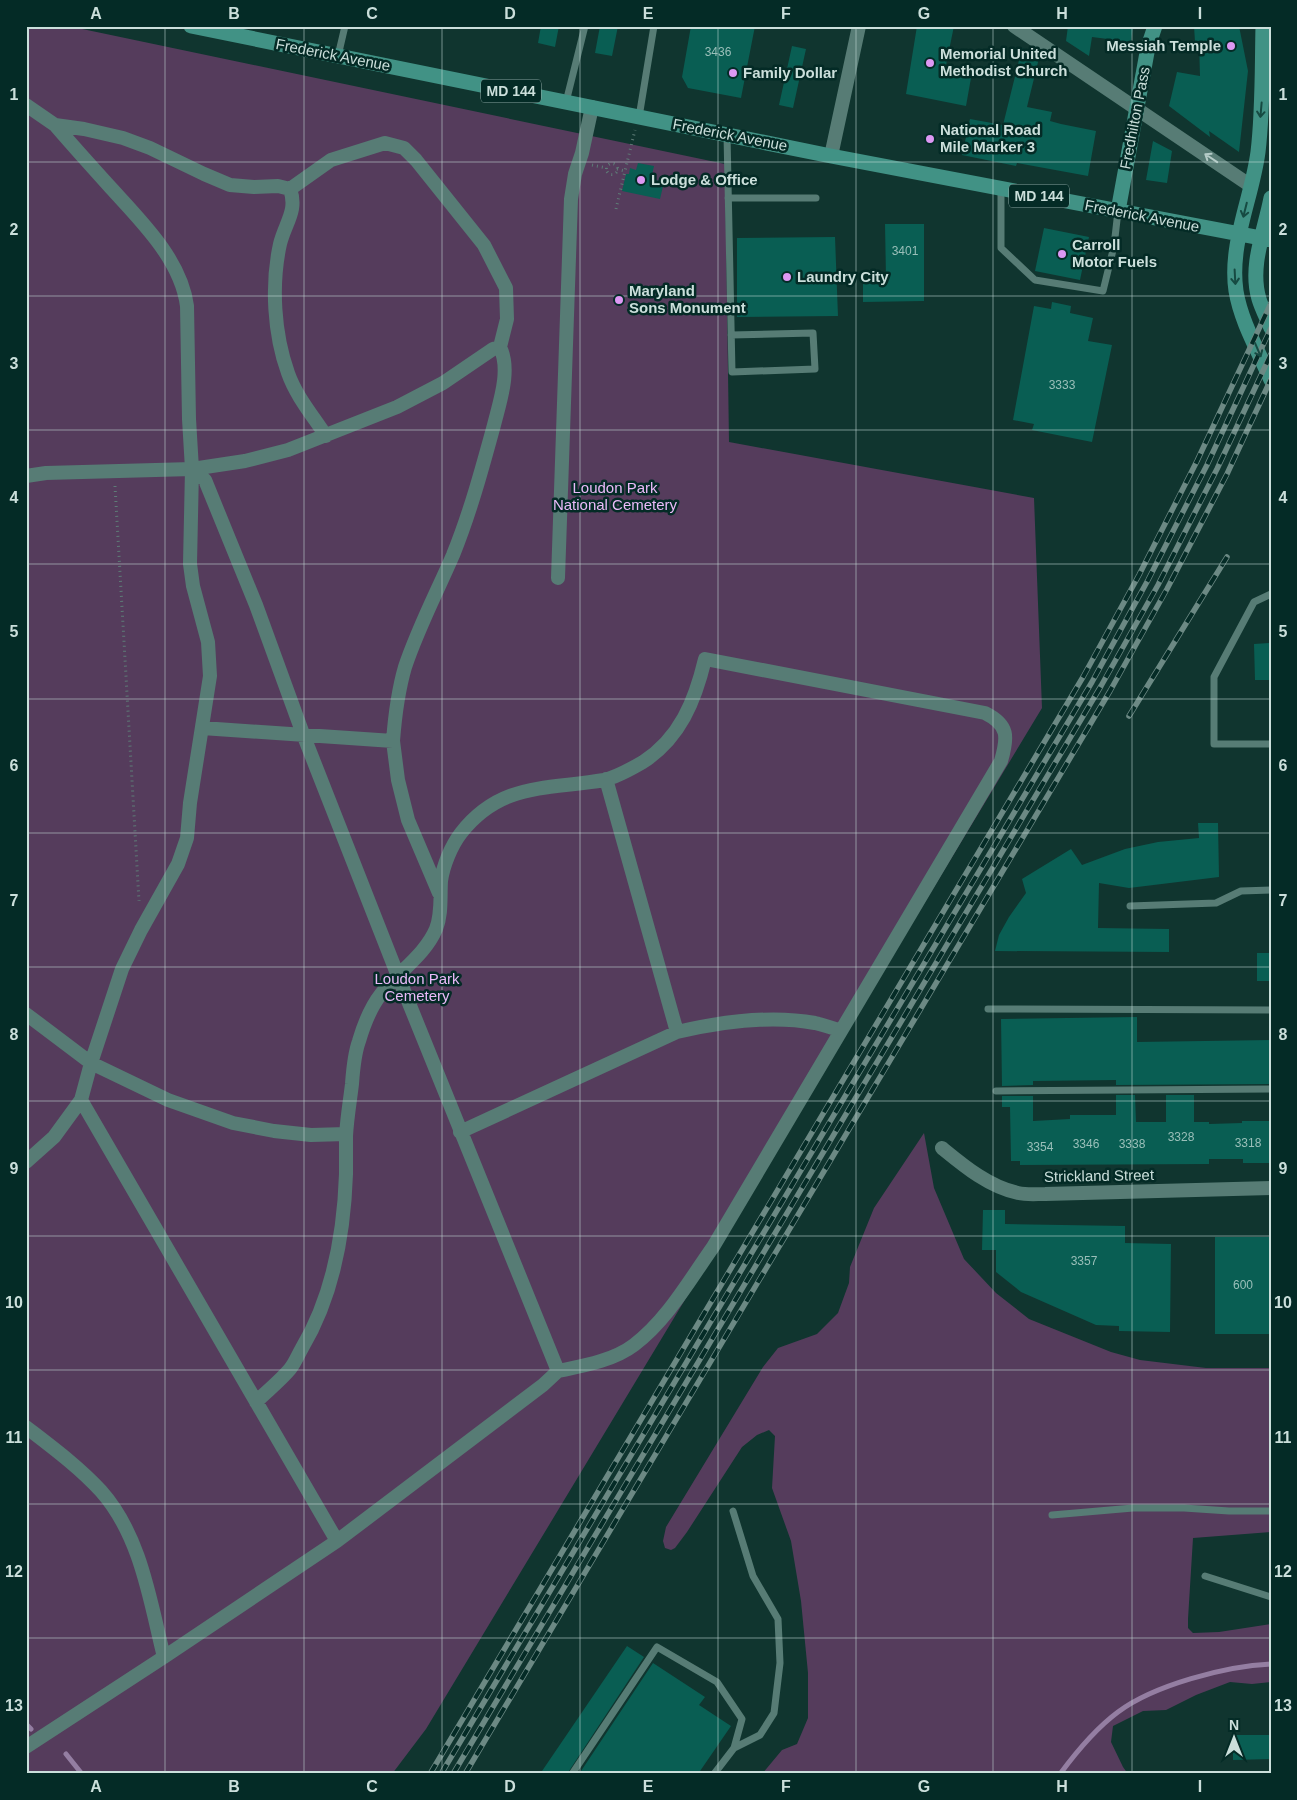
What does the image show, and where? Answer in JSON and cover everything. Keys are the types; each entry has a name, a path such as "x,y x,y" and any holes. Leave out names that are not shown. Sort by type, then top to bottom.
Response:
{"main road":[{"name":"Frederick Avenue","path":"190,26 832,156 1266,239"},
{"name":"Fredhilton Pass","path":"1118,211 1148,47 1155,26"},
{"path":"1263,26 1262,102 1258,153 1239,234 1235,271 1236,293 1244,320 1271,380"},
{"path":"1271,198 1266,239 1256,278 1259,300 1271,328"}],"street":[{"path":"832,156 859,26"},
{"path":"1014,26 1251,186"},
{"path":"26,105 54,125 142,223 166,254 180,278 186,293 192,469 190,564 193,586 208,642 210,676 190,804 187,838 178,864 141,930 122,969 90,1063 81,1100 54,1137 26,1162"},
{"path":"558,578 571,199 575,174 582,153 592,107"},
{"path":"54,125 84,129 141,145 230,184 254,187 278,186 290,189 331,160 385,143 404,148 416,160 484,245 506,288 507,319 500,347 504,356 505,368 498,407 484,463 453,554 418,633 398,690 393,741 398,780 408,820 441,898"},
{"path":"290,189 294,200 293,209 281,244 276,269 276,309 282,347 289,374 302,400 326,436"},
{"path":"27,474 192,469 245,461 288,450 405,403 443,383 493,349 500,347"},
{"path":"192,469 205,480 256,605 398,976 558,1371"},
{"path":"26,1747 62,1725 337,1541 543,1385 558,1371 610,1357 633,1346 655,1325 672,1305 713,1247 1001,761 1006,736 1004,728 996,719 985,713 705,659 700,681 683,721 654,754 634,768 606,779 546,786 524,791 505,798 487,808 472,820 459,836 450,852 441,880 438,924 432,938 381,994 370,1011 358,1044 346,1134 345,1204 338,1250 327,1293 314,1329 290,1368 256,1402"},
{"path":"202,728 393,741"},
{"path":"606,779 677,1032"},
{"path":"26,1014 90,1063 168,1100 233,1123 311,1135 346,1134"},
{"path":"460,1132 677,1032 707,1025 762,1020 793,1020 816,1023 842,1031"},
{"path":"81,1100 337,1541"},
{"name":"Strickland Street","path":"942,1148 961,1163 1000,1188 1019,1193 1045,1194 1271,1188"},
{"path":"26,1427 96,1486 121,1520 137,1554 164,1657"}],"lane":[{"path":"338,56 345,26"},
{"path":"566,102 585,26"},
{"path":"639,117 654,26"},
{"path":"727,135 728,198 731,335 732,372 815,369 813,333 731,335"},
{"path":"1001,189 1000,248 1035,280 1103,291 1114,246 1118,211"},
{"path":"728,198 816,198"},
{"path":"1271,594 1254,602 1214,677 1214,744 1271,744"},
{"path":"1130,906 1216,903 1241,891 1271,890"},
{"path":"988,1009 1271,1010"},
{"path":"996,1091 1271,1089"},
{"path":"1052,1515 1132,1508 1184,1508 1229,1512 1271,1511"},
{"path":"733,1511 753,1576 778,1619 780,1663 774,1713 760,1735 734,1748"},
{"path":"1204,1576 1271,1596"},
{"path":"572,1774 657,1647 717,1682 742,1719 734,1748 714,1774"}],"path":[{"path":"616,209 639,117"},
{"path":"586,164 607,168 609,165 614,164 617,169 625,171"},
{"path":"607,168 611,174 615,174 617,169"},
{"path":"114,470 141,930"}],"green space":[{"name":"Loudon Park Cemetery","path":"26,26 68,26 725,164 729,442 1034,498 1042,708 426,1729 392,1774 26,1774"},
{"path":"924,1133 934,1188 964,1259 996,1293 1029,1319 1111,1352 1140,1360 1206,1368 1271,1368 1271,1532 1193,1538 1188,1628 1193,1633 1219,1632 1271,1624 1271,1682 1252,1684 1230,1682 1196,1695 1166,1710 1143,1711 1113,1726 1111,1742 1128,1774 762,1774 782,1750 797,1744 808,1718 808,1673 801,1601 791,1541 772,1488 775,1436 769,1430 757,1435 742,1447 675,1548 671,1550 665,1548 663,1541 666,1527 763,1367 778,1348 817,1334 838,1313 849,1283 850,1267 874,1208"}],"building":[{"path":"541,26 559,26 555,47 538,43"},
{"path":"600,26 618,26 612,56 595,53"},
{"path":"691,26 755,26 741,98 688,88 682,77"},
{"name":"Memorial United Methodist Church","path":"917,26 954,26 945,70 964,74 963,77 971,78 966,106 906,94"},
{"path":"1068,26 1133,26 1131,42 1092,37 1089,56 1066,41"},
{"path":"1194,26 1239,26 1248,71 1239,152 1209,131 1210,137 1169,106 1177,72 1200,76 1199,41 1195,42"},
{"path":"792,46 806,49 793,108 779,105"},
{"path":"1022,48 1039,58 1027,107 1052,112 1050,121 1096,131 1088,176 1017,163 1016,166 962,155 970,119 1003,125"},
{"path":"1153,141 1172,151 1167,183 1146,180"},
{"name":"Lodge & Office","path":"638,163 654,166 651,179 664,182 660,199 622,191 626,174 629,174 630,168 636,170"},
{"path":"885,224 924,224 924,301 863,302 863,279 886,278"},
{"name":"Carroll Motor Fuels","path":"1044,228 1089,237 1080,280 1035,271"},
{"name":"Laundry City","path":"835,237 838,316 737,317 737,238"},
{"path":"1052,302 1071,306 1070,313 1093,318 1088,341 1112,345 1092,442 1032,430 1034,424 1013,420 1034,306 1051,309"},
{"path":"1269,643 1270,680 1255,680 1254,644"},
{"path":"1198,823 1218,823 1219,877 1129,888 1099,883 1098,928 1169,929 1169,952 995,951 999,935 1026,893 1022,879 1071,849 1082,865 1125,849 1158,842 1199,838"},
{"path":"1257,953 1271,953 1271,981 1257,981"},
{"path":"1137,1017 1137,1042 1271,1040 1271,1084 1116,1085 1116,1080 1033,1081 1033,1085 1002,1086 1001,1019"},
{"path":"1116,1095 1135,1095 1136,1122 1166,1122 1166,1095 1194,1095 1194,1122 1209,1122 1209,1124 1271,1121 1271,1163 1243,1163 1243,1159 1209,1159 1209,1164 1020,1165 1020,1161 1011,1161 1010,1107 1002,1107 1002,1096 1033,1096 1033,1121 1070,1119 1070,1115 1116,1115"},
{"path":"983,1210 1005,1210 1005,1224 1125,1226 1125,1243 1171,1244 1170,1332 1119,1331 1119,1326 1096,1325 1021,1292 996,1272 996,1250 982,1250"},
{"path":"1215,1237 1271,1237 1271,1334 1215,1334"},
{"path":"627,1646 644,1657 567,1774 540,1774"},
{"path":"653,1663 705,1697 699,1705 731,1726 698,1774 579,1774"},
{"path":"1233,1735 1271,1735 1271,1759 1233,1760"}],"waterway":[{"path":"1060,1774 1094,1733 1118,1712 1133,1702 1170,1685 1212,1673 1271,1664"},
{"path":"26,1724 31,1729"},
{"path":"66,1754 82,1774"}],"railway":[{"path":"430,1774 1083,677 1139,575 1197,461 1271,303"},
{"path":"441,1774 1092,682 1148,580 1207,465 1271,328"},
{"path":"453,1774 1101,686 1158,585 1217,469 1271,354"},
{"path":"465,1774 1110,691 1167,589 1227,474 1271,379"},
{"path":"1129,716 1227,557"}],"place":[{"name":"Messiah Temple","path":"1231,46"},
{"name":"Memorial United Methodist Church","path":"930,63"},
{"name":"Family Dollar","path":"733,73"},
{"name":"National Road Mile Marker 3","path":"930,139"},
{"name":"Lodge & Office","path":"641,180"},
{"name":"Carroll Motor Fuels","path":"1062,254"},
{"name":"Laundry City","path":"787,277"},
{"name":"Maryland Sons Monument","path":"619,300"}],"park label":[{"name":"Loudon Park National Cemetery","path":"615,496"}]}
